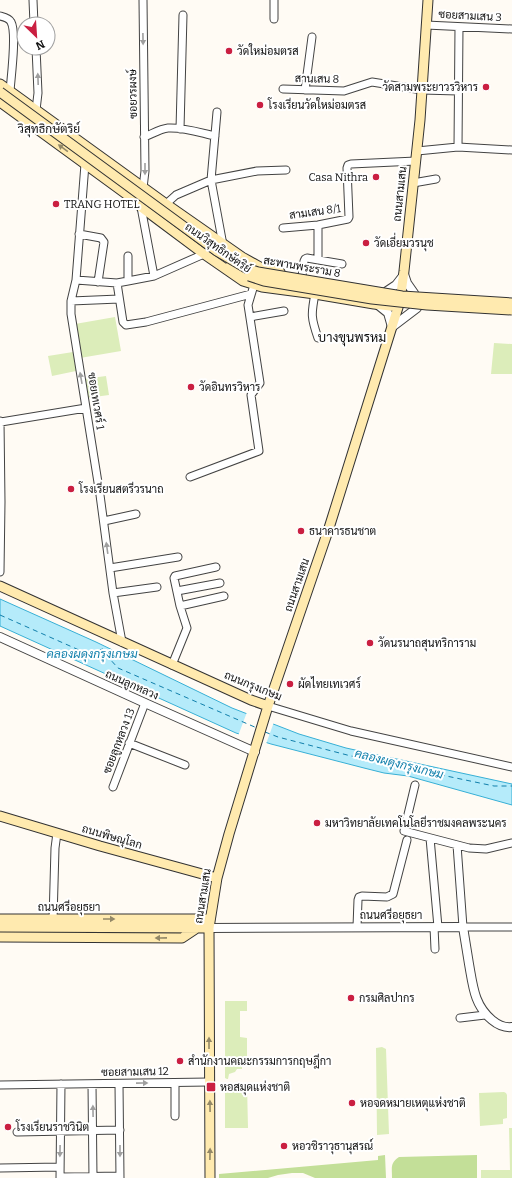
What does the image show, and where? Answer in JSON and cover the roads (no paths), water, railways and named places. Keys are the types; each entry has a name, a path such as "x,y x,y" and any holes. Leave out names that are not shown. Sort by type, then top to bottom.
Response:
{"main road":[{"name":"ถนนสามเสน","path":"210,1178 210,923 217,878 227,840 267,710 329,528 402,292 417,151 428,0"},
{"name":"ถนนวิสุทธิกษัตริย์","path":"0,84 143,188 250,263 282,273 402,292"},
{"name":"สะพานพระราม 8","path":"0,92 217,251 246,268 258,272 402,296 512,303"},
{"name":"ถนนวิสุทธิกษัตริย์","path":"0,102 129,196 141,207 204,254 243,281 254,285 398,307"},
{"name":"สะพานพระราม 8","path":"129,196 139,200 151,208 234,268 249,276 264,281 372,299 512,311"},
{"path":"377,305 384,298 384,290"},
{"name":"ถนนกรุงเกษม","path":"0,586 251,700 267,710"},
{"name":"ถนนพิษณุโลก","path":"0,816 109,849 217,878"},
{"name":"ถนนศรีอยุธยา","path":"0,919 53,920 86,923 210,923"},
{"name":"ถนนศรีอยุธยา","path":"0,927 71,927 86,923"},
{"name":"ถนนศรีอยุธยา","path":"130,923 197,928 210,923"},
{"path":"36,927 36,937"},
{"path":"71,927 71,937"},
{"path":"0,937 182,938 197,928"}],"street":[{"path":"33,0 34,16"},
{"name":"ซอยวรผงษ์","path":"143,0 145,180 143,188"},
{"path":"274,0 274,19"},
{"path":"180,129 183,15"},
{"path":"0,16 8,18 12,23 14,40 10,91"},
{"name":"ซอยสามเสน 3","path":"426,25 512,29"},
{"path":"458,147 459,27"},
{"path":"305,90 312,38"},
{"path":"36,56 38,93 36,110"},
{"name":"สานเสน 8","path":"283,89 344,91 372,82 422,90 458,91"},
{"path":"217,112 211,180 223,245"},
{"path":"144,137 169,128 215,136"},
{"path":"417,151 458,147 512,150"},
{"name":"สามเสน 8/1","path":"283,228 318,225 348,219 348,165 416,162"},
{"name":"ซอยเทเวศร์ 1","path":"85,164 76,280 71,301 71,314 104,521 113,593 122,642"},
{"path":"166,204 176,195 211,180 257,171 286,170"},
{"path":"413,183 436,179"},
{"path":"141,207 154,276"},
{"path":"318,225 318,260"},
{"path":"79,234 100,238 104,242 98,282"},
{"path":"76,280 117,283 154,276 204,254"},
{"path":"128,256 128,281"},
{"path":"302,276 305,259 307,258 342,264"},
{"path":"384,290 396,285 404,273"},
{"path":"404,273 407,283 414,293"},
{"path":"117,283 123,322 126,325 146,322 251,294"},
{"path":"190,477 259,451 251,395 260,383 248,305 254,285"},
{"name":"ถนนวิสุทธิกษัตริย์","path":"402,292 512,300"},
{"path":"315,294 312,318 318,338"},
{"path":"71,301 119,300"},
{"path":"377,305 388,313 392,327 417,308"},
{"name":"ถนนวิสุทธิกษัตริย์","path":"398,307 512,311"},
{"path":"250,317 284,311"},
{"path":"0,572 0,421 86,408"},
{"path":"104,521 136,514"},
{"path":"110,568 178,557"},
{"path":"172,665 187,628 176,591 174,578 175,576 216,567"},
{"path":"176,591 220,583"},
{"path":"113,593 157,586"},
{"path":"180,606 224,596"},
{"name":"ถนนลูกหลวง","path":"0,637 145,703 256,748"},
{"name":"ซอยลูกหลวง 13","path":"113,787 145,703"},
{"name":"ถนนกรุงเกษม","path":"267,710 351,731 512,767"},
{"path":"129,744 185,765"},
{"path":"415,784 404,831 469,848 486,849 512,843"},
{"path":"53,920 53,879 57,833"},
{"path":"430,838 436,927 435,949"},
{"path":"357,928 359,897 387,898 393,894 407,840"},
{"path":"457,845 463,927 474,991 478,1004 485,1015 497,1025 508,1028 512,1027"},
{"name":"ถนนศรีอยุธยา","path":"210,923 357,928 463,927"},
{"path":"463,927 512,927"},
{"path":"460,1018 485,1015"},
{"name":"ซอยสามเสน 12","path":"0,1085 209,1082"},
{"path":"175,1083 175,1116"},
{"path":"61,1084 60,1177 120,1177 119,1084"},
{"path":"92,1084 93,1177"},
{"path":"17,1132 120,1130"},
{"path":"0,1168 60,1167"}],"water":[{"name":"คลองผดุงกรุงเกษม","path":"0,599 96,642 232,708 299,734 346,748 512,784 512,805 408,776 384,773 271,744 236,733 0,626"}],"place":[{"name":"วัดใหม่อมตรส","path":"229,51"},
{"name":"วัดสามพระยาวรวิหาร","path":"486,87"},
{"name":"โรงเรียนวัดใหม่อมตรส","path":"260,105"},
{"name":"Casa Nithra","path":"376,177"},
{"name":"TRANG HOTEL","path":"56,204"},
{"name":"วัดเอี่ยมวรนุช","path":"366,243"},
{"name":"วัดอินทรวิหาร","path":"191,387"},
{"name":"โรงเรียนสตรีวรนาถ","path":"71,489"},
{"name":"ธนาคารธนชาต","path":"301,531"},
{"name":"วัดนรนาถสุนทริการาม","path":"370,643"},
{"name":"ผัดไทยเทเวศร์","path":"290,684"},
{"name":"มหาวิทยาลัยเทคโนโลยีราชมงคลพระนคร","path":"317,823"},
{"name":"กรมศิลปากร","path":"351,998"},
{"name":"สำนักงานคณะกรรมการกฤษฎีกา","path":"180,1061"},
{"name":"หอสมุดแห่งชาติ","path":"211,1087"},
{"name":"หอจดหมายเหตุแห่งชาติ","path":"352,1103"},
{"name":"โรงเรียนราชวินิต","path":"8,1127"},
{"name":"หอวชิราวุธานุสรณ์","path":"284,1146"}],"district":[{"name":"วิสุทธิกษัตริย์","path":"49,129"},
{"name":"บางขุนพรหม","path":"352,337"}]}
